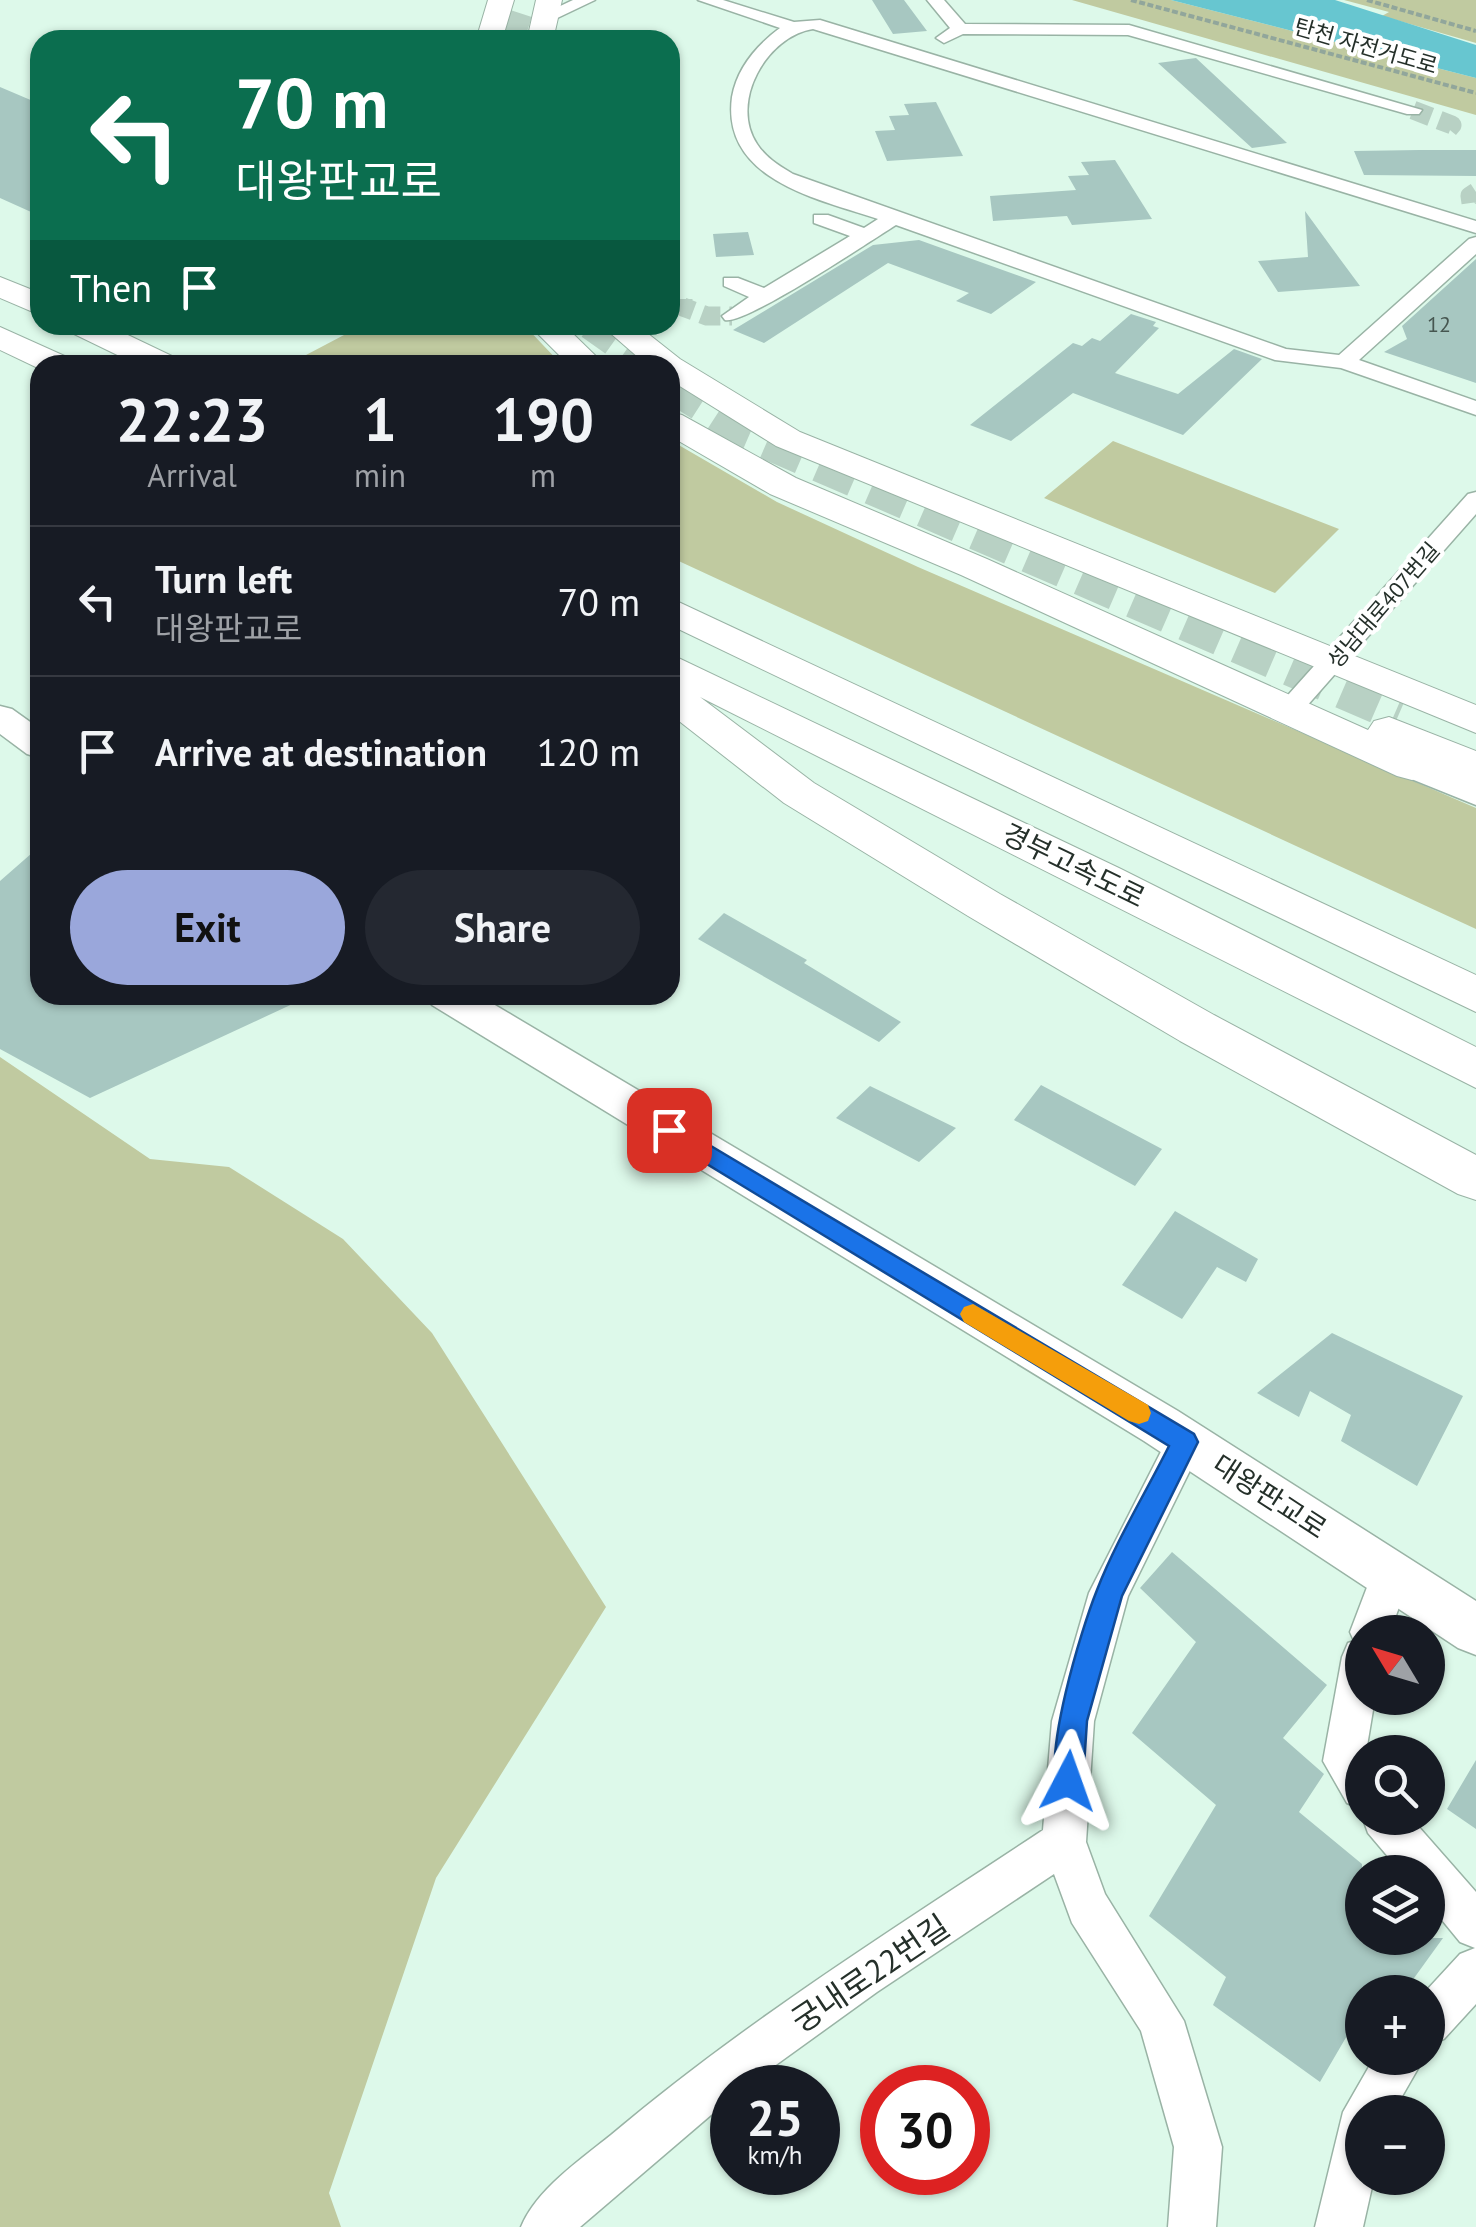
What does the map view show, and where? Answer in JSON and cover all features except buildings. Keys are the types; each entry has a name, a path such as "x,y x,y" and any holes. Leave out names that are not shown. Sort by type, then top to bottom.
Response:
{"highway":[{"path":"491,30 501,0"},
{"path":"0,286 30,300"},
{"path":"102,335 143,355"},
{"path":"556,335 577,355"},
{"path":"630,335 655,355"},
{"path":"0,337 36,355"},
{"path":"680,373 788,439 1476,720"},
{"path":"680,428 783,486 974,567 1412,766"},
{"name":"경부고속도로","path":"680,615 1476,995"},
{"name":"경부고속도로","path":"680,671 1105,880 1476,1069"},
{"path":"680,702 799,793 984,905 1197,1028 1476,1179"},
{"path":"1476,747 1394,722 1476,768"}],"main road":[{"path":"0,717 30,739"},
{"path":"1412,766 1476,794"},
{"name":"대왕판교로","path":"463,1005 1185,1442 1476,1630"}],"street":[{"path":"544,19 587,0"},
{"path":"706,0 794,26 814,24 1476,227"},
{"path":"934,0 960,29"},
{"path":"794,26 757,55 747,74 736,118 742,139 756,159 784,178 1283,355 1344,362 1476,408"},
{"path":"913,54 960,29 1129,30 1413,110"},
{"path":"732,316 894,218"},
{"path":"821,219 866,235"},
{"path":"809,242 838,252"},
{"path":"1344,362 1476,243"},
{"path":"731,282 768,296"},
{"name":"성남대로407번길","path":"1289,710 1476,498"},
{"path":"1185,1442 1109,1594 1073,1721 1064,1842 1088,1906 1161,2022 1198,2146 1192,2227"},
{"path":"1376,1615 1392,1574"},
{"path":"1398,1835 1476,1926"},
{"name":"궁내로22번길","path":"545,2227 612,2160 745,2058 1064,1842"},
{"path":"1445,2004 1476,1970"},
{"path":"1339,2227 1346,2195"}],"path":[{"name":"탄천 자전거도로","path":"1132,0 1305,44 1476,94"},
{"path":"1367,0 1476,31"}],"green space":[{"path":"1072,0 1171,0 1476,78 1476,115"},
{"path":"1344,0 1476,0 1476,43 1382,16 1389,12"},
{"path":"344,335 534,335 552,355 306,355"},
{"path":"1113,441 1339,529 1275,593 1044,498"},
{"path":"680,446 777,502 918,567 1476,808 1476,929 680,562"},
{"path":"0,1057 150,1159 229,1167 343,1239 432,1333 606,1607 436,1878 329,2193 341,2227 0,2227"}],"water":[{"path":"1171,0 1335,0 1476,45 1476,78"}],"tunnel":[{"path":"512,30 522,0"},
{"path":"1413,110 1452,125 1447,131"},
{"path":"1471,203 1470,196 1476,192"},
{"path":"683,299 683,307 707,316 732,316"},
{"path":"604,335 631,354"},
{"path":"627,352 631,355"},
{"path":"680,388 746,431 1399,714"}],"slow traffic":[{"path":"973,1314 1139,1413"}],"route":[{"path":"669,1130 1185,1442 1144,1516 1109,1594 1073,1721 1068,1781"}]}
